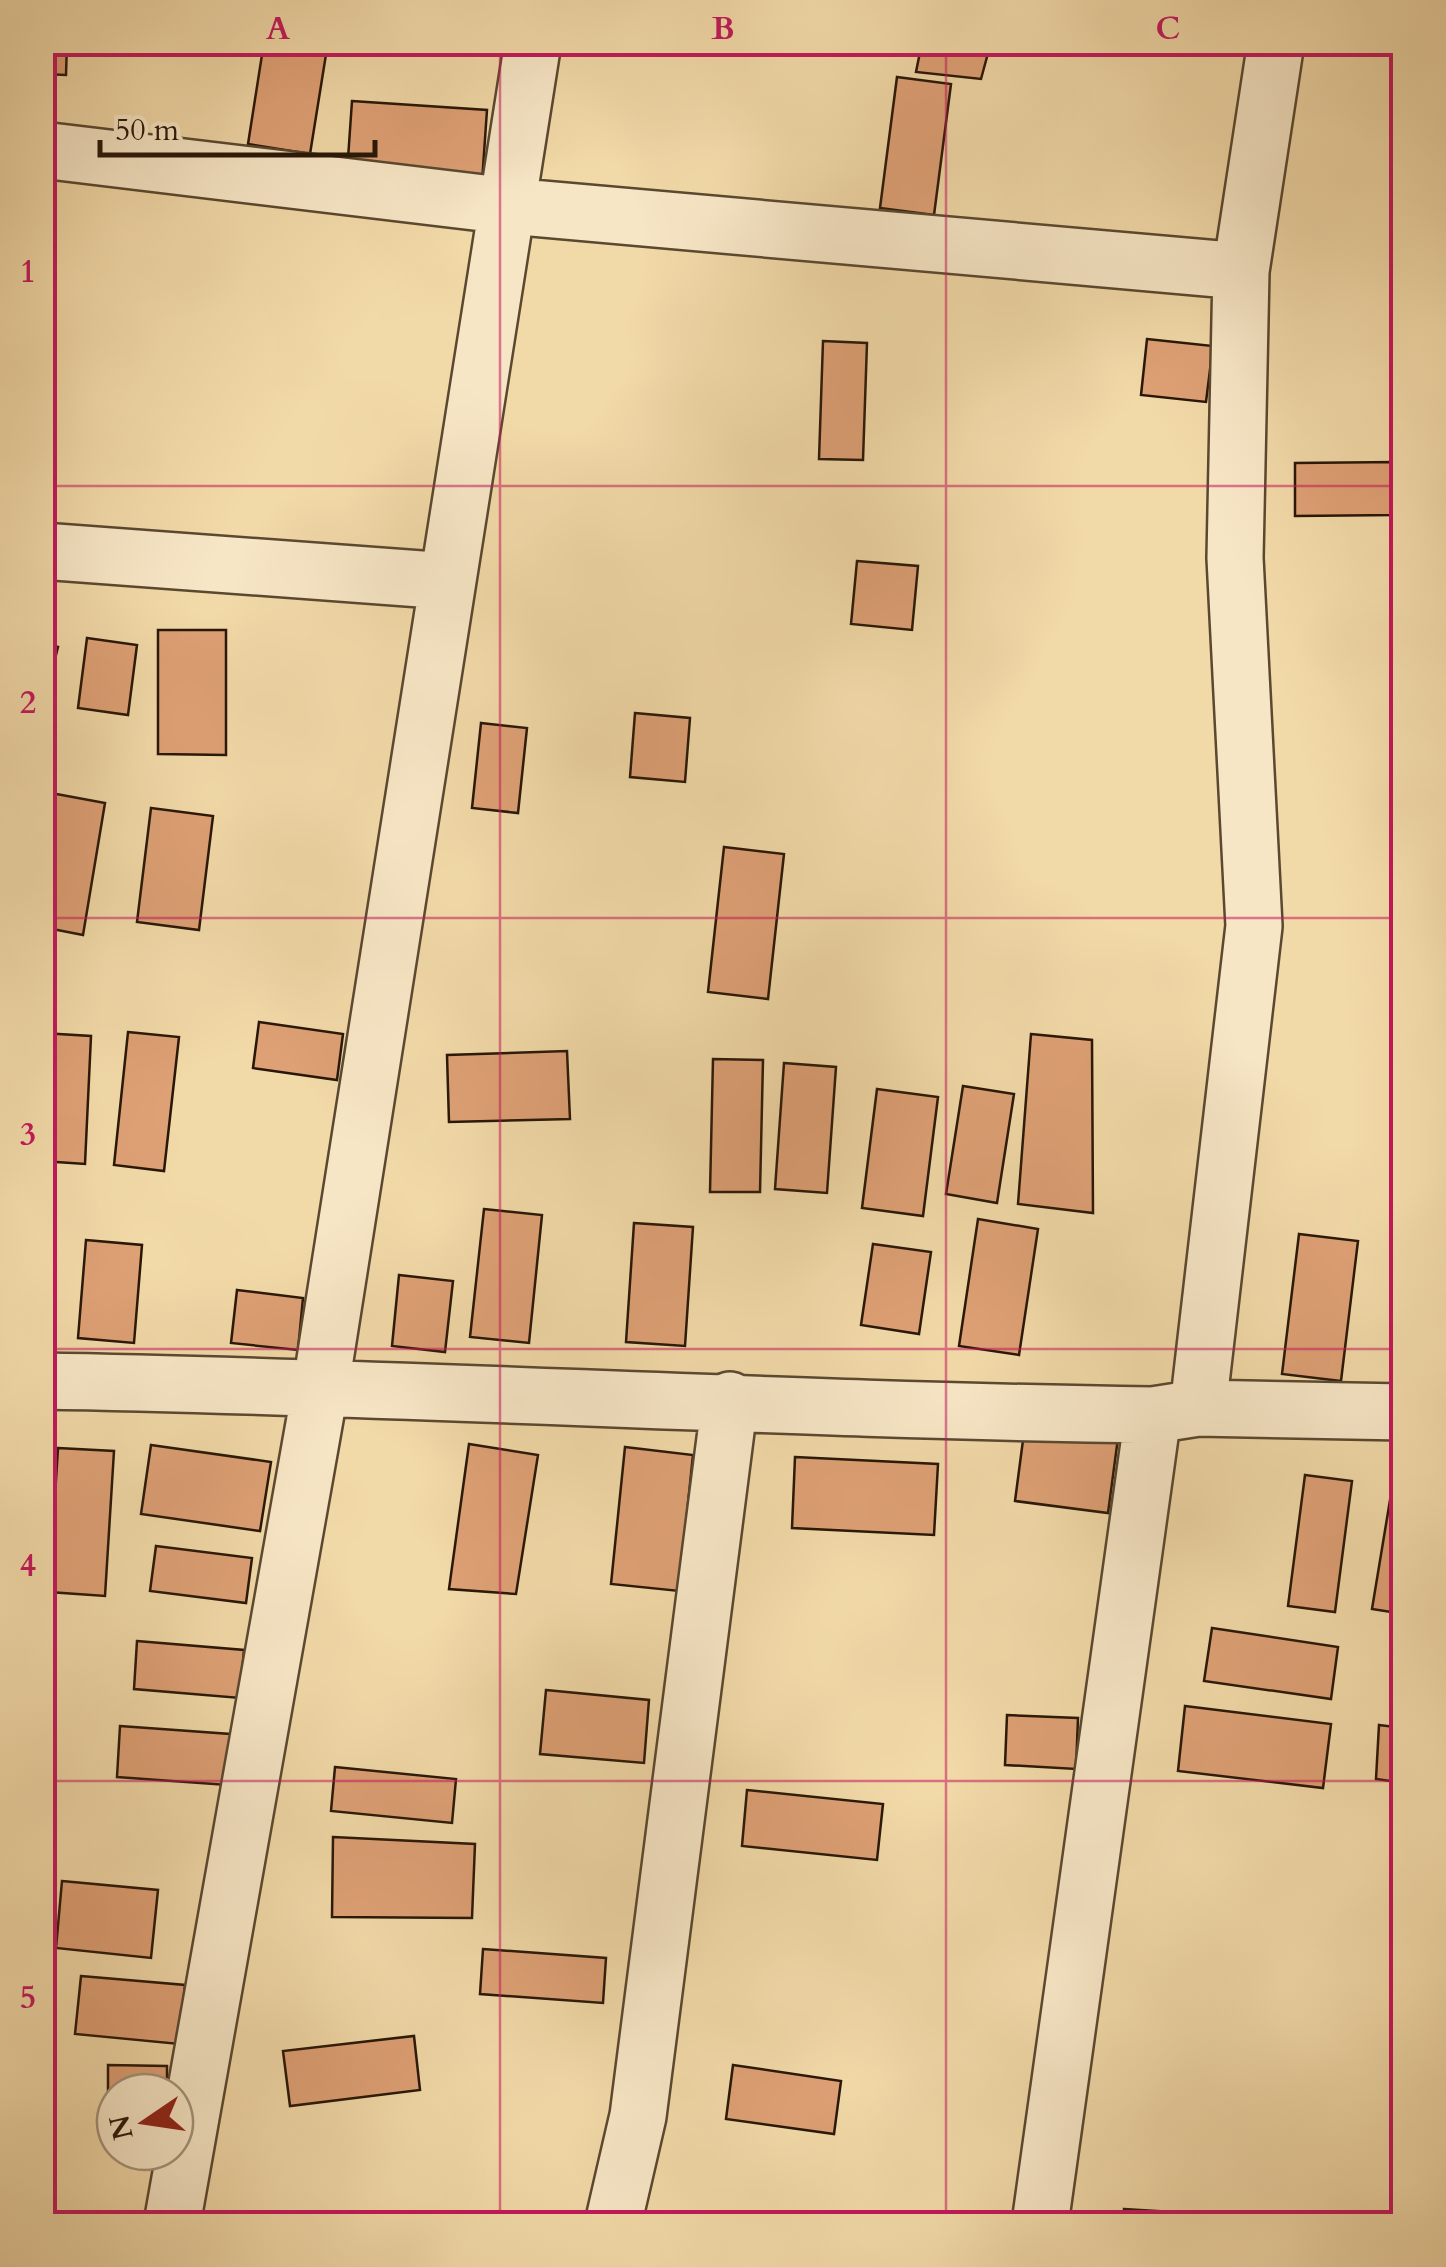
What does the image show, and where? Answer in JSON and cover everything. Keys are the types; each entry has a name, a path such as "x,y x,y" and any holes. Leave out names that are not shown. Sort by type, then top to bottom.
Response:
{"street":[{"path":"172,2224 321,1386 533,42"},
{"path":"1040,2224 1254,926 1235,558 1241,271 1276,42"},
{"path":"42,150 508,206 1241,271"},
{"path":"42,551 448,582"},
{"path":"42,1381 730,1400 848,1411 1404,1412"},
{"path":"613,2224 638,2116 730,1400"}],"building":[{"path":"42,42 67,42 66,75 42,74"},
{"path":"264,42 328,42 310,154 248,144"},
{"path":"922,42 991,42 981,79 916,72"},
{"path":"897,77 951,84 934,215 880,208"},
{"path":"352,101 487,110 482,182 347,173"},
{"path":"1147,339 1213,346 1206,402 1141,395"},
{"path":"823,341 867,343 863,460 819,459"},
{"path":"1396,462 1396,515 1295,516 1295,463"},
{"path":"857,561 918,566 912,630 851,624"},
{"path":"158,630 226,630 226,755 158,754"},
{"path":"87,638 137,645 128,715 78,708"},
{"path":"42,643 58,647 42,711"},
{"path":"635,713 690,718 685,782 630,777"},
{"path":"481,723 527,728 518,813 472,808"},
{"path":"51,793 105,803 83,935 42,927 42,843"},
{"path":"151,808 213,816 199,930 137,922"},
{"path":"724,847 784,854 768,999 708,992"},
{"path":"259,1022 343,1034 337,1080 253,1068"},
{"path":"128,1032 179,1037 164,1171 114,1165"},
{"path":"42,1033 91,1036 85,1164 42,1161"},
{"path":"1031,1034 1092,1040 1093,1213 1018,1204"},
{"path":"567,1051 570,1119 449,1122 447,1055"},
{"path":"713,1059 763,1060 760,1192 710,1192"},
{"path":"784,1063 836,1067 827,1193 775,1189"},
{"path":"963,1086 1014,1094 997,1203 946,1194"},
{"path":"877,1089 938,1097 923,1216 862,1208"},
{"path":"484,1209 542,1215 529,1343 470,1337"},
{"path":"978,1219 1038,1229 1019,1355 959,1346"},
{"path":"634,1223 693,1227 685,1346 626,1342"},
{"path":"1299,1234 1358,1241 1341,1381 1282,1374"},
{"path":"86,1240 142,1245 134,1343 78,1338"},
{"path":"873,1244 931,1252 919,1334 861,1325"},
{"path":"399,1275 453,1281 445,1352 392,1346"},
{"path":"237,1290 303,1298 298,1350 231,1343"},
{"path":"1025,1425 1118,1438 1108,1513 1015,1501"},
{"path":"469,1444 538,1455 516,1594 449,1589"},
{"path":"151,1445 271,1462 260,1531 141,1514"},
{"path":"625,1447 693,1455 679,1591 611,1584"},
{"path":"58,1448 114,1451 105,1596 49,1592"},
{"path":"795,1457 938,1464 934,1535 792,1528"},
{"path":"1305,1475 1352,1481 1335,1612 1288,1606"},
{"path":"1393,1482 1404,1484 1404,1614 1372,1609"},
{"path":"156,1546 252,1558 246,1603 150,1591"},
{"path":"1212,1628 1338,1647 1331,1699 1204,1681"},
{"path":"137,1641 244,1650 240,1698 134,1689"},
{"path":"546,1690 649,1700 644,1763 540,1754"},
{"path":"1185,1706 1331,1724 1323,1788 1178,1771"},
{"path":"1007,1715 1078,1718 1076,1769 1005,1765"},
{"path":"1379,1725 1404,1728 1404,1783 1376,1779"},
{"path":"120,1726 244,1735 241,1786 117,1777"},
{"path":"335,1767 456,1779 452,1823 331,1811"},
{"path":"747,1790 883,1804 877,1860 742,1846"},
{"path":"333,1837 475,1844 472,1918 332,1917"},
{"path":"62,1881 158,1890 151,1958 56,1948"},
{"path":"483,1949 606,1958 603,2003 480,1994"},
{"path":"81,1976 185,1985 179,2044 75,2034"},
{"path":"414,2036 420,2090 290,2106 283,2051"},
{"path":"108,2065 167,2066 167,2072 108,2072"},
{"path":"733,2065 841,2081 834,2134 726,2119"},
{"path":"1124,2209 1238,2216 1238,2224 1124,2224"}]}
